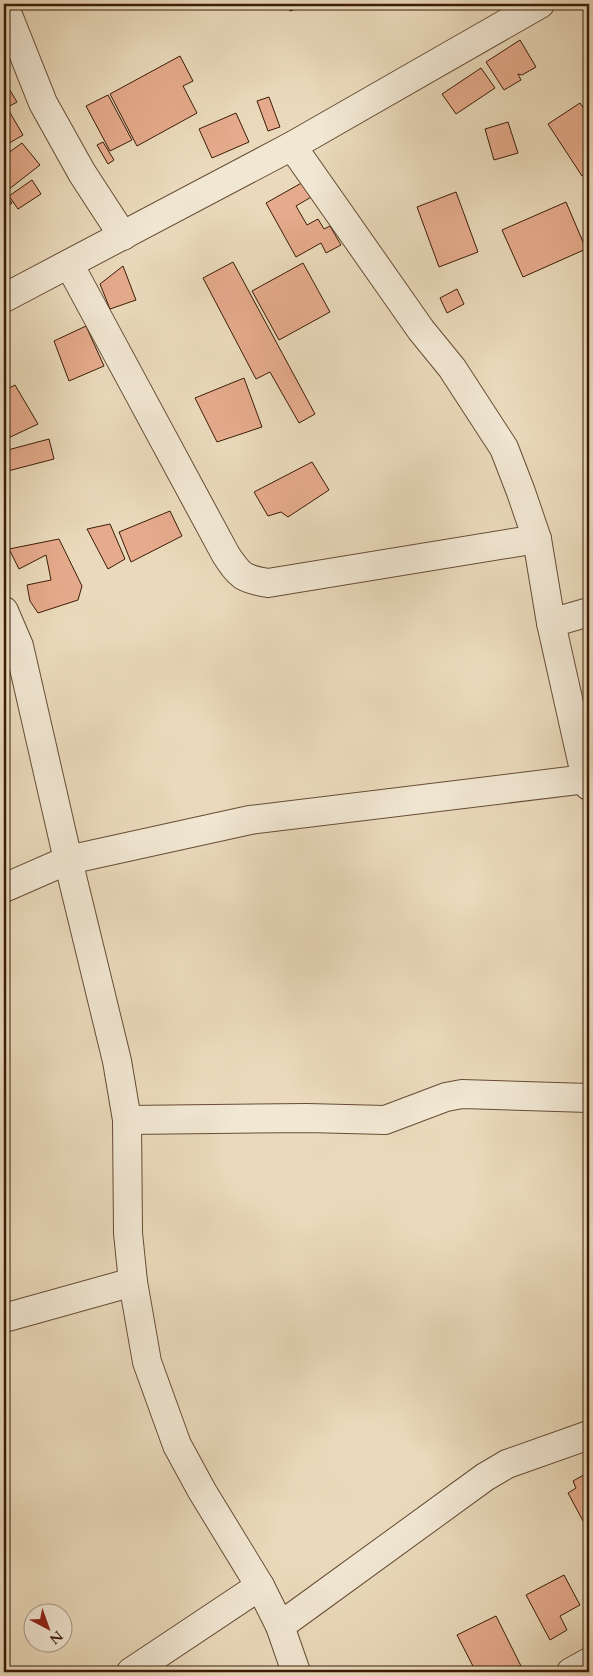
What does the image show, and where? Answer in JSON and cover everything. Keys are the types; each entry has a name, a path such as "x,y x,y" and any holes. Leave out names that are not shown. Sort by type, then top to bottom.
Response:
{"street":[{"path":"4,298 292,146 540,4"},
{"path":"4,5 43,103 82,174 123,236"},
{"path":"4,888 68,860 250,820 588,783 551,624 537,539 504,448 452,368 411,316 292,146"},
{"path":"69,264 226,555 238,572 250,580 268,583 537,539"},
{"path":"4,611 19,646 117,1061 127,1120 128,1233 133,1282 147,1362 177,1445 202,1491 260,1586 280,1626 296,1672"},
{"path":"551,624 589,612"},
{"path":"127,1120 307,1118 385,1120 398,1117 446,1097 462,1094 589,1098"},
{"path":"4,1318 133,1282"},
{"path":"280,1626 485,1476 507,1464 589,1435"},
{"path":"131,1672 260,1586"},
{"path":"571,1672 589,1662"}],"building":[{"path":"288,4 311,4 290,11"},
{"path":"520,40 536,67 522,75 518,74 521,80 504,90 486,62"},
{"path":"180,56 193,81 183,86 197,113 137,146 110,94"},
{"path":"481,68 495,88 456,114 442,94"},
{"path":"4,87 8,87 17,102 4,109"},
{"path":"108,95 132,140 110,151 86,106"},
{"path":"269,97 280,127 268,131 257,101"},
{"path":"580,103 589,116 589,171 582,176 548,124"},
{"path":"9,111 23,135 6,145 4,142 4,114"},
{"path":"236,113 249,142 212,158 199,129"},
{"path":"508,122 518,153 494,160 485,129"},
{"path":"103,142 114,160 108,164 97,145"},
{"path":"22,143 40,165 4,193 4,156"},
{"path":"32,180 41,194 18,209 9,196"},
{"path":"305,181 313,196 296,206 307,225 318,219 324,229 330,226 341,245 326,253 321,243 296,257 266,203"},
{"path":"456,192 478,252 439,267 417,207"},
{"path":"4,193 12,203 4,210"},
{"path":"566,202 586,249 523,277 502,230"},
{"path":"233,262 315,414 299,423 270,372 256,379 203,278"},
{"path":"303,263 330,312 279,340 252,291"},
{"path":"123,266 136,300 110,309 100,284"},
{"path":"457,289 464,304 447,313 440,298"},
{"path":"86,326 104,366 69,381 54,341"},
{"path":"244,378 262,427 217,442 195,398"},
{"path":"15,385 38,424 4,440 4,391"},
{"path":"49,439 54,459 4,472 4,451"},
{"path":"312,462 329,490 288,517 281,512 268,516 254,492"},
{"path":"170,511 182,536 131,562 119,532"},
{"path":"110,524 125,559 108,569 87,529"},
{"path":"59,539 82,586 78,600 38,613 30,601 27,585 51,580 46,555 19,569 9,549"},
{"path":"589,1472 589,1532 568,1493 576,1488 573,1481"},
{"path":"564,1575 580,1605 560,1616 567,1630 550,1640 526,1595"},
{"path":"496,1616 524,1672 476,1672 457,1635"}]}
